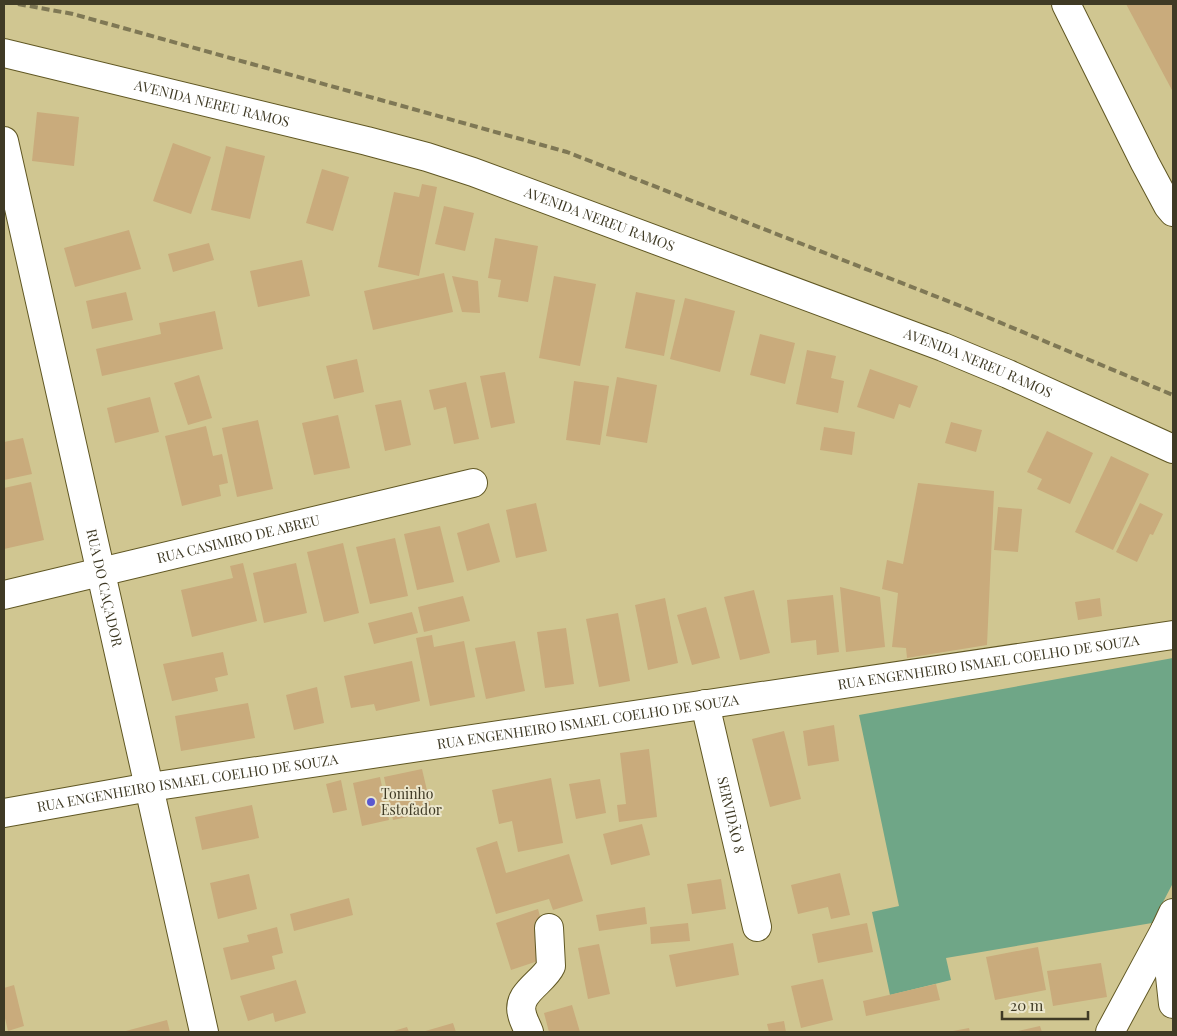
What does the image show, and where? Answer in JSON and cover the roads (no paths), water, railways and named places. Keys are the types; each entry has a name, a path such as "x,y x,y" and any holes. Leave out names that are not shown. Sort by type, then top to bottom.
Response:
{"street":[{"path":"1066,4 1145,163 1173,212"},
{"name":"AVENIDA NEREU RAMOS","path":"4,53 376,144 427,157 473,172 943,347 1008,374 1173,449"},
{"name":"RUA DO CAÇADOR","path":"4,141 204,1032"},
{"name":"RUA CASIMIRO DE ABREU","path":"4,595 473,483"},
{"name":"RUA ENGENHEIRO ISMAEL COELHO DE SOUZA","path":"4,813 150,787 1173,635"},
{"name":"SERVIDÃO 8","path":"706,704 757,927"},
{"path":"1169,922 1173,1004"},
{"path":"1110,1032 1169,922"},
{"path":"529,1032 521,1013 521,1004 526,994 552,966 549,928"}],"railway":[{"path":"18,4 73,14 567,152 963,307 1173,395"}],"place":[{"name":"Toninho Estofador","path":"371,802"}]}
